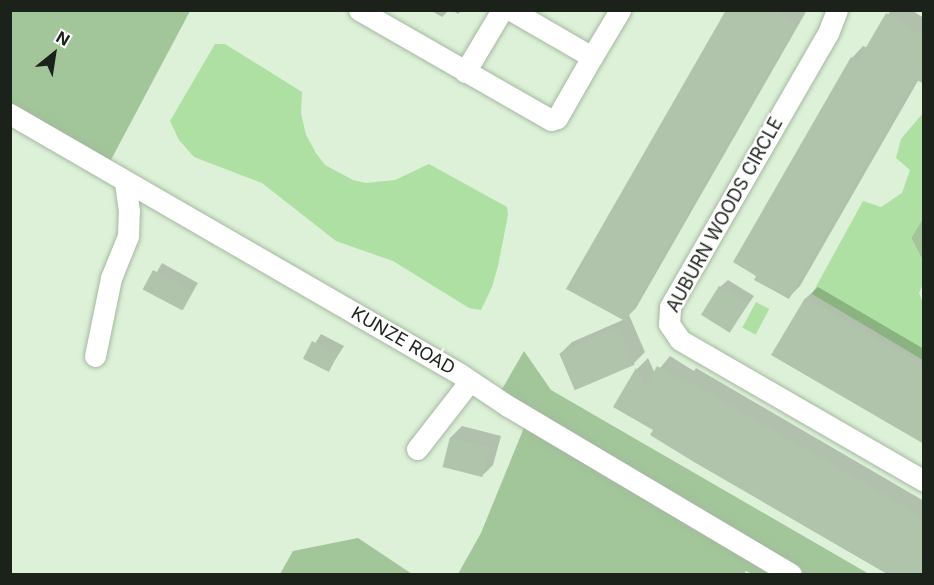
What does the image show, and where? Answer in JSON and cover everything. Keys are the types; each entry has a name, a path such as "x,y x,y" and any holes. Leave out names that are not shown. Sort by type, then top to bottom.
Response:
{"street":[{"path":"359,10 550,120 557,118 620,10"},
{"path":"465,72 502,10"},
{"path":"511,10 592,57"},
{"name":"AUBURN WOODS CIRCLE","path":"837,10 828,33 670,307 669,324 680,340 924,481"},
{"name":"AUBURN WOODS CIRCLE","path":"828,33 853,10"},
{"name":"KUNZE ROAD","path":"10,114 470,381 791,574"},
{"path":"95,357 111,278 128,236 129,211 125,181"},
{"path":"417,449 470,381"}],"shaded area":[{"path":"11,11 190,11 104,173 11,121"},
{"path":"215,44 225,44 302,92 301,113 306,135 325,165 353,180 366,183 395,180 429,164 507,207 508,215 498,266 492,287 481,310 469,308 393,261 336,241 262,183 194,157 179,140 170,121"},
{"path":"923,113 923,218 911,238 923,261 923,284 919,293 923,303 923,360 812,294 863,201 881,207 902,193 910,170 896,158 901,139"},
{"path":"923,218 923,261 911,238"},
{"path":"756,302 769,309 756,335 742,328"},
{"path":"524,351 551,390 869,574 752,574 746,571 744,574 458,574 481,533 532,408 501,391"},
{"path":"358,538 412,574 280,574 293,551"}],"building":[{"path":"726,10 774,10 796,24 625,321 566,289"},
{"path":"886,13 924,36 924,84 915,79 789,299 754,280 756,276 733,262 851,57 858,61"},
{"path":"153,270 192,291 182,310 143,289"},
{"path":"719,286 748,304 730,333 701,315"},
{"path":"805,298 924,365 924,444 771,355"},
{"path":"619,328 635,365 575,390 559,353"},
{"path":"312,341 338,354 329,372 303,359"},
{"path":"657,366 682,381 684,379 924,518 924,574 887,574 694,462 650,435 653,430 613,407 636,368 645,388"},
{"path":"450,437 490,447 482,477 443,467"}]}
